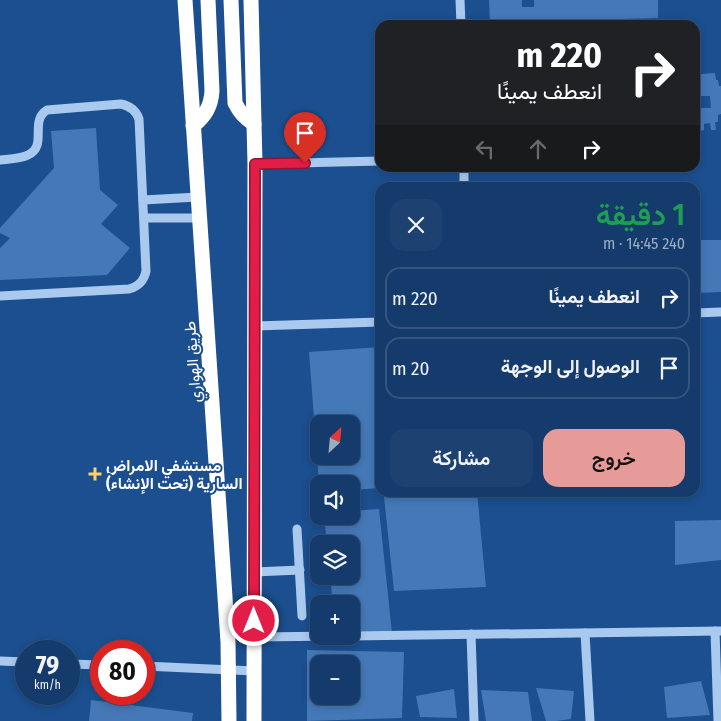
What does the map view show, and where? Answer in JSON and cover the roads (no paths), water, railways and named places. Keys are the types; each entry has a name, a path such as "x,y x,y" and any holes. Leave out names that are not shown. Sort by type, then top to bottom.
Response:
{"highway":[{"name":"طريق الهواري","path":"185,0 226,606 229,670 228,721"},
{"path":"193,126 202,119 211,101 208,0"},
{"path":"231,0 235,103 246,119 254,124"},
{"path":"251,0 255,164 254,721"}],"street":[{"path":"460,0 461,20"},
{"path":"0,160 28,156 32,152 38,142 38,121 40,116 47,110 120,104 132,108 139,120 146,271 142,281 129,290 0,296"},
{"path":"255,164 375,162"},
{"path":"143,200 198,197"},
{"path":"144,218 199,218"},
{"path":"700,313 721,312"},
{"path":"255,326 375,322"},
{"path":"297,529 302,616"},
{"path":"254,572 300,570"},
{"path":"360,636 718,631 718,721"},
{"path":"585,633 590,721"},
{"path":"471,634 474,721"},
{"path":"254,638 310,637"},
{"path":"0,661 15,662"},
{"path":"155,667 254,671"}],"place":[{"name":"مستشفي الامراض السارية (تحت الإنشاء)","path":"95,474"}]}
